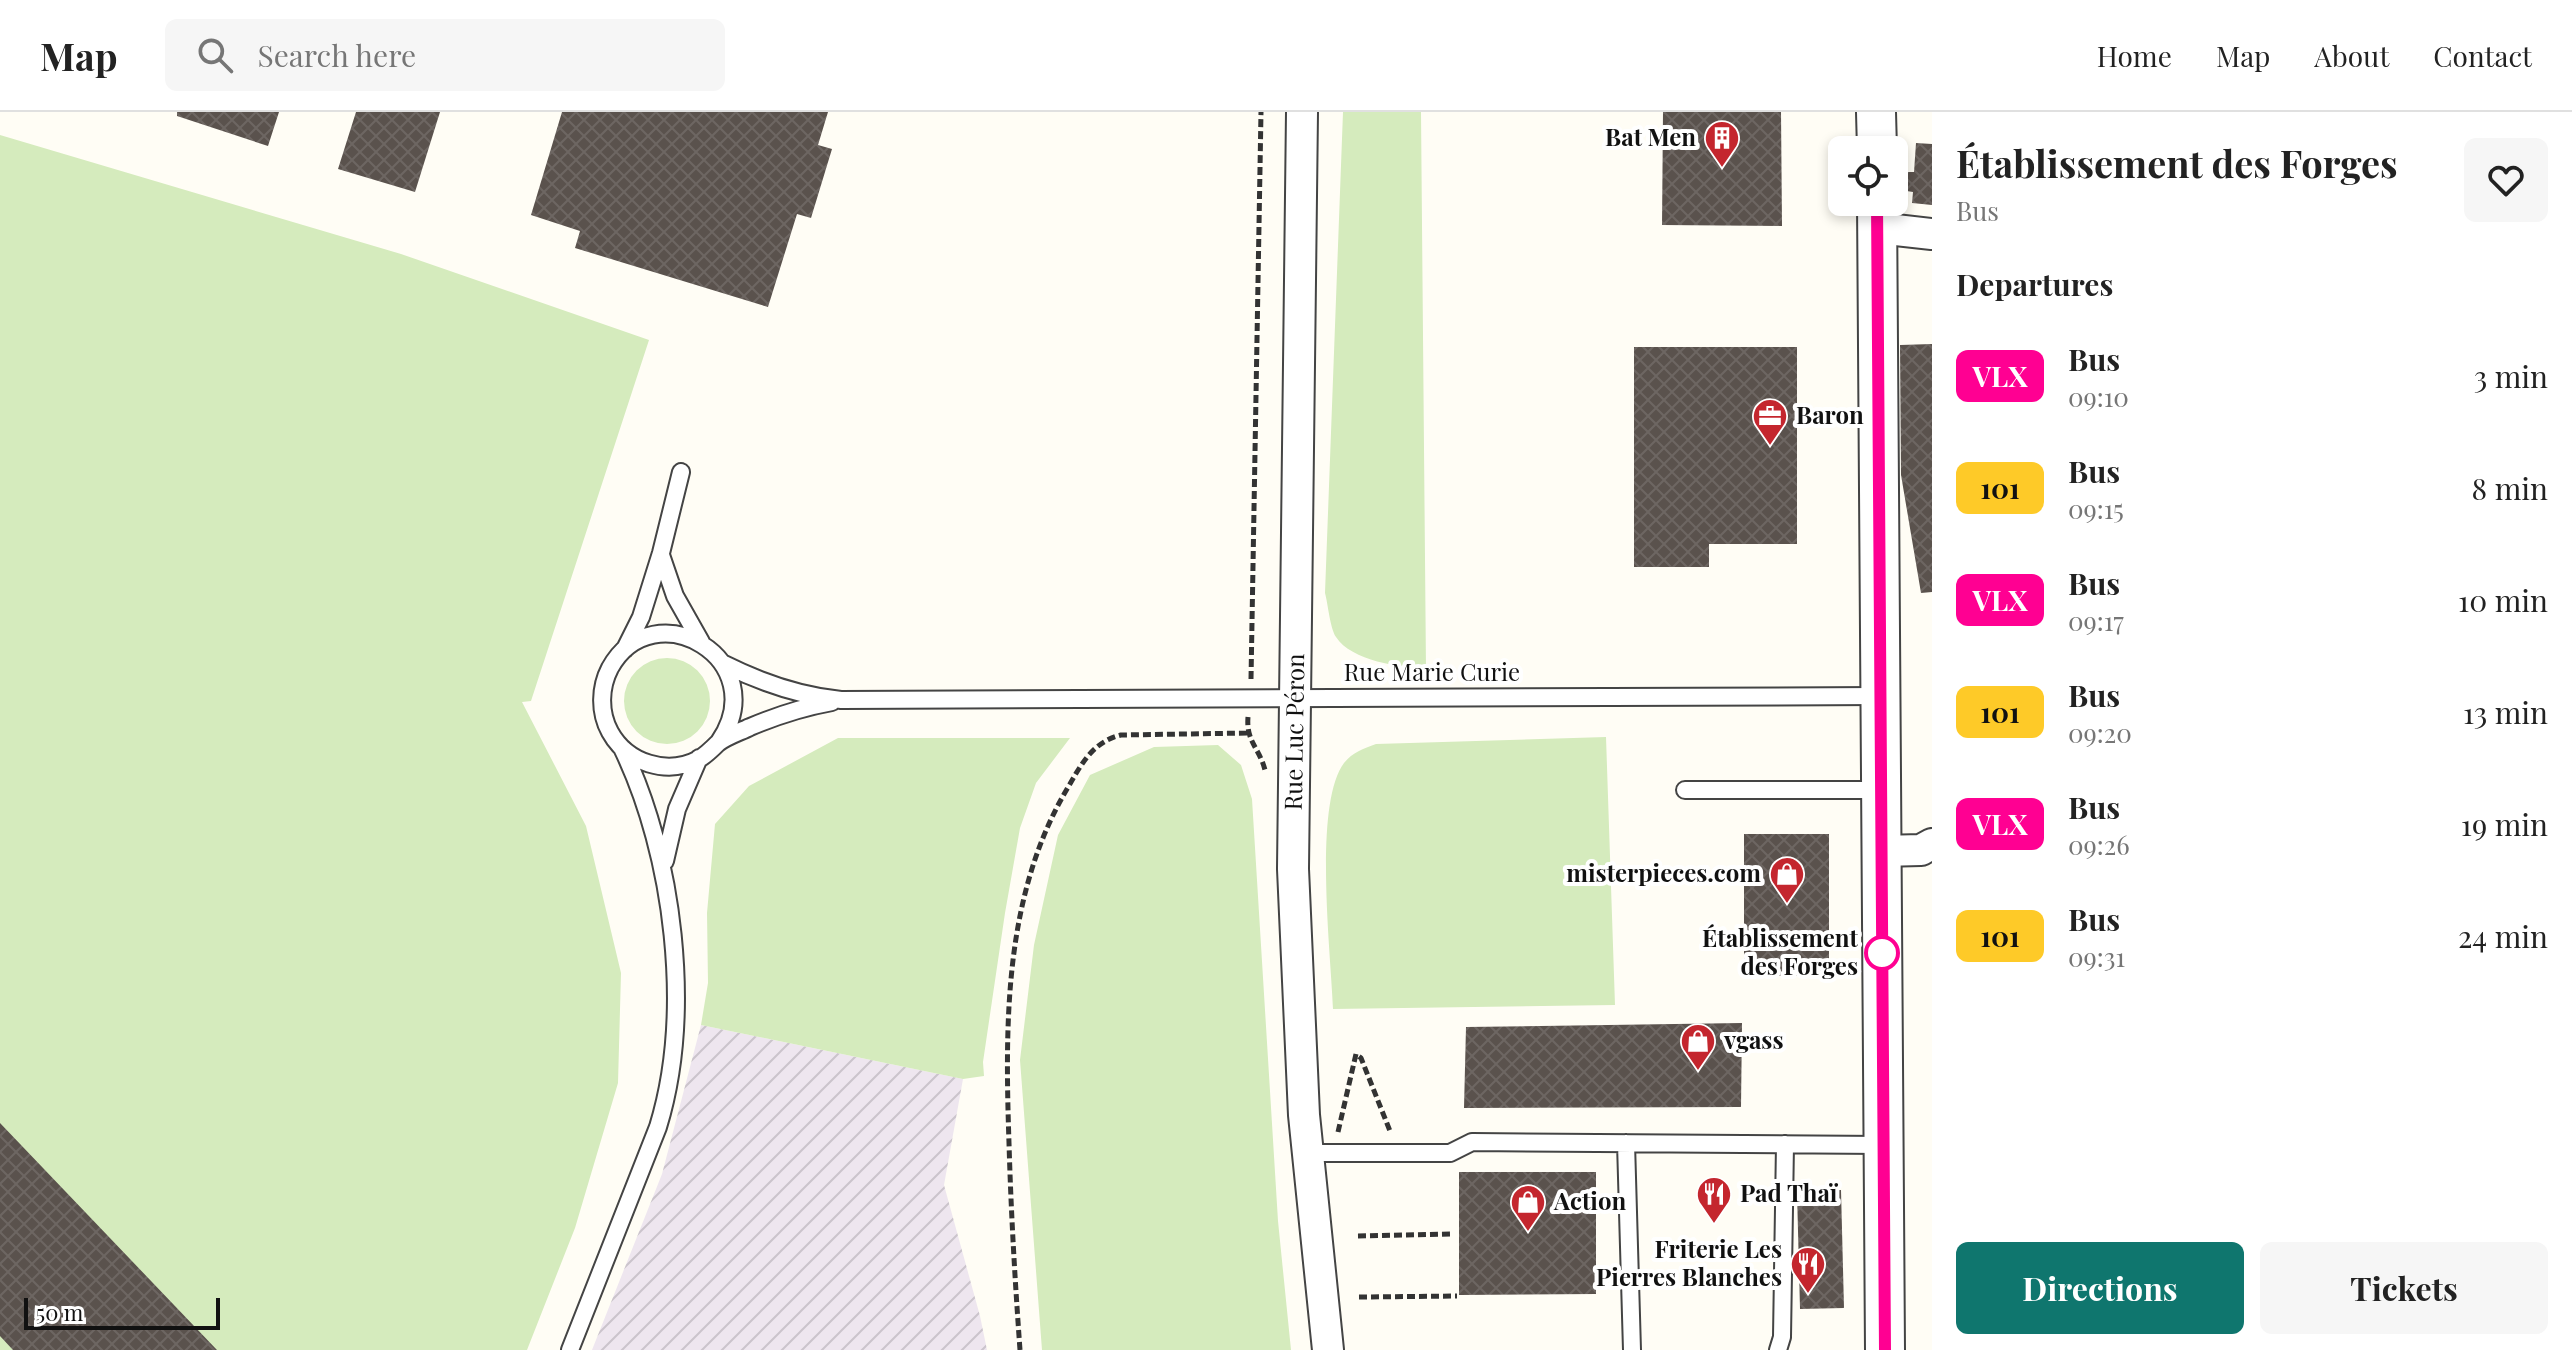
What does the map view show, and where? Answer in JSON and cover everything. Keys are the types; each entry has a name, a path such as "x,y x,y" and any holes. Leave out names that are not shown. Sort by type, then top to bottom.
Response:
{"street":[{"name":"Rue Luc Péron","path":"1302,112 1294,698 1295,919 1307,1153 1328,1350"},
{"path":"1876,112 1877,136"},
{"path":"1878,216 1885,1350"},
{"path":"1881,216 1932,234"},
{"path":"1881,851 1928,849"}],"lane":[{"path":"624,651 639,624 681,472"},
{"path":"622,748 639,760 659,766 680,765 699,758 719,742 730,724 734,704 732,683 724,664 702,643 675,596 661,553"},
{"path":"570,1350 649,1153 668,1087 674,1049 676,998 664,878 646,802 622,748 609,731 602,699 606,678 616,658 642,639 664,634 684,636 702,643"},
{"name":"Rue Marie Curie","path":"724,664 765,682 841,700 1880,696"},
{"name":"Rue Marie Curie","path":"719,742 784,714 841,700"},
{"path":"664,878 671,828 699,758"},
{"path":"1685,790 1881,790"},
{"path":"1307,1153 1450,1153 1472,1142 1883,1145"},
{"path":"1626,1143 1632,1350"},
{"path":"1778,1350 1782,1337 1785,1144"}],"path":[{"path":"1261,112 1251,697 1247,733 1266,775 1294,774"},
{"path":"1020,1350 1012,1249 1008,996 1019,922 1042,839 1084,761 1091,751 1110,738 1121,735 1247,733"},
{"path":"1338,1132 1356,1054 1361,1058 1390,1131"},
{"path":"1358,1236 1452,1234"},
{"path":"1359,1297 1457,1296"}],"shaded area":[{"path":"701,1025 963,1079 944,1185 987,1350 592,1350 662,1174"}],"green space":[{"path":"1343,112 1421,112 1426,670 1377,661 1343,645 1334,633 1325,593"},
{"path":"0,135 401,254 649,340 531,701 522,702 586,826 621,973 618,1083 575,1228 527,1350 0,1350"},
{"path":"667,658 691,665 703,677 710,701 703,725 691,737 667,744 643,737 631,725 624,701 631,677 643,665"},
{"path":"1606,737 1615,1005 1333,1009 1326,845 1335,783 1347,759 1376,744"},
{"path":"838,738 1070,738 1036,783 1020,828 983,1062 984,1076 963,1079 701,1025 708,983 707,913 715,824 749,786"},
{"path":"1218,745 1241,765 1252,799 1278,1221 1291,1350 1042,1350 1020,1060 1034,945 1058,835 1090,775 1154,747"}],"building":[{"path":"177,112 279,112 268,146 177,116"},
{"path":"356,112 440,112 415,192 338,169"},
{"path":"562,112 828,112 818,145 832,149 811,218 797,214 768,307 575,248 580,231 531,215"},
{"name":"Bat Men","path":"1663,112 1781,112 1782,226 1662,225"},
{"path":"1916,143 1932,144 1932,205 1912,203 1913,192 1908,191 1908,172 1914,172"},
{"path":"1932,344 1932,592 1921,593 1901,475 1900,345"},
{"path":"1634,347 1797,347 1797,544 1709,544 1709,567 1634,567"},
{"name":"misterpieces.com","path":"1744,834 1829,834 1829,976 1744,976"},
{"path":"1742,1023 1741,1107 1464,1108 1466,1027"},
{"path":"0,1123 217,1350 13,1350 0,1336"},
{"name":"Action","path":"1459,1172 1596,1172 1596,1294 1459,1295"},
{"path":"1841,1190 1844,1308 1800,1309 1797,1192"}],"bus line":[{"name":"VLX","path":"1877,216 1885,1350"}],"place":[{"name":"Bat Men","path":"1722,169"},
{"name":"Baron","path":"1770,447"},
{"name":"misterpieces.com","path":"1787,905"},
{"name":"Établissement des Forges","path":"1882,953"},
{"name":"vgass","path":"1698,1072"},
{"name":"Pad Thaï","path":"1714,1225"},
{"name":"Action","path":"1528,1233"},
{"name":"Friterie Les Pierres Blanches","path":"1808,1295"}]}
